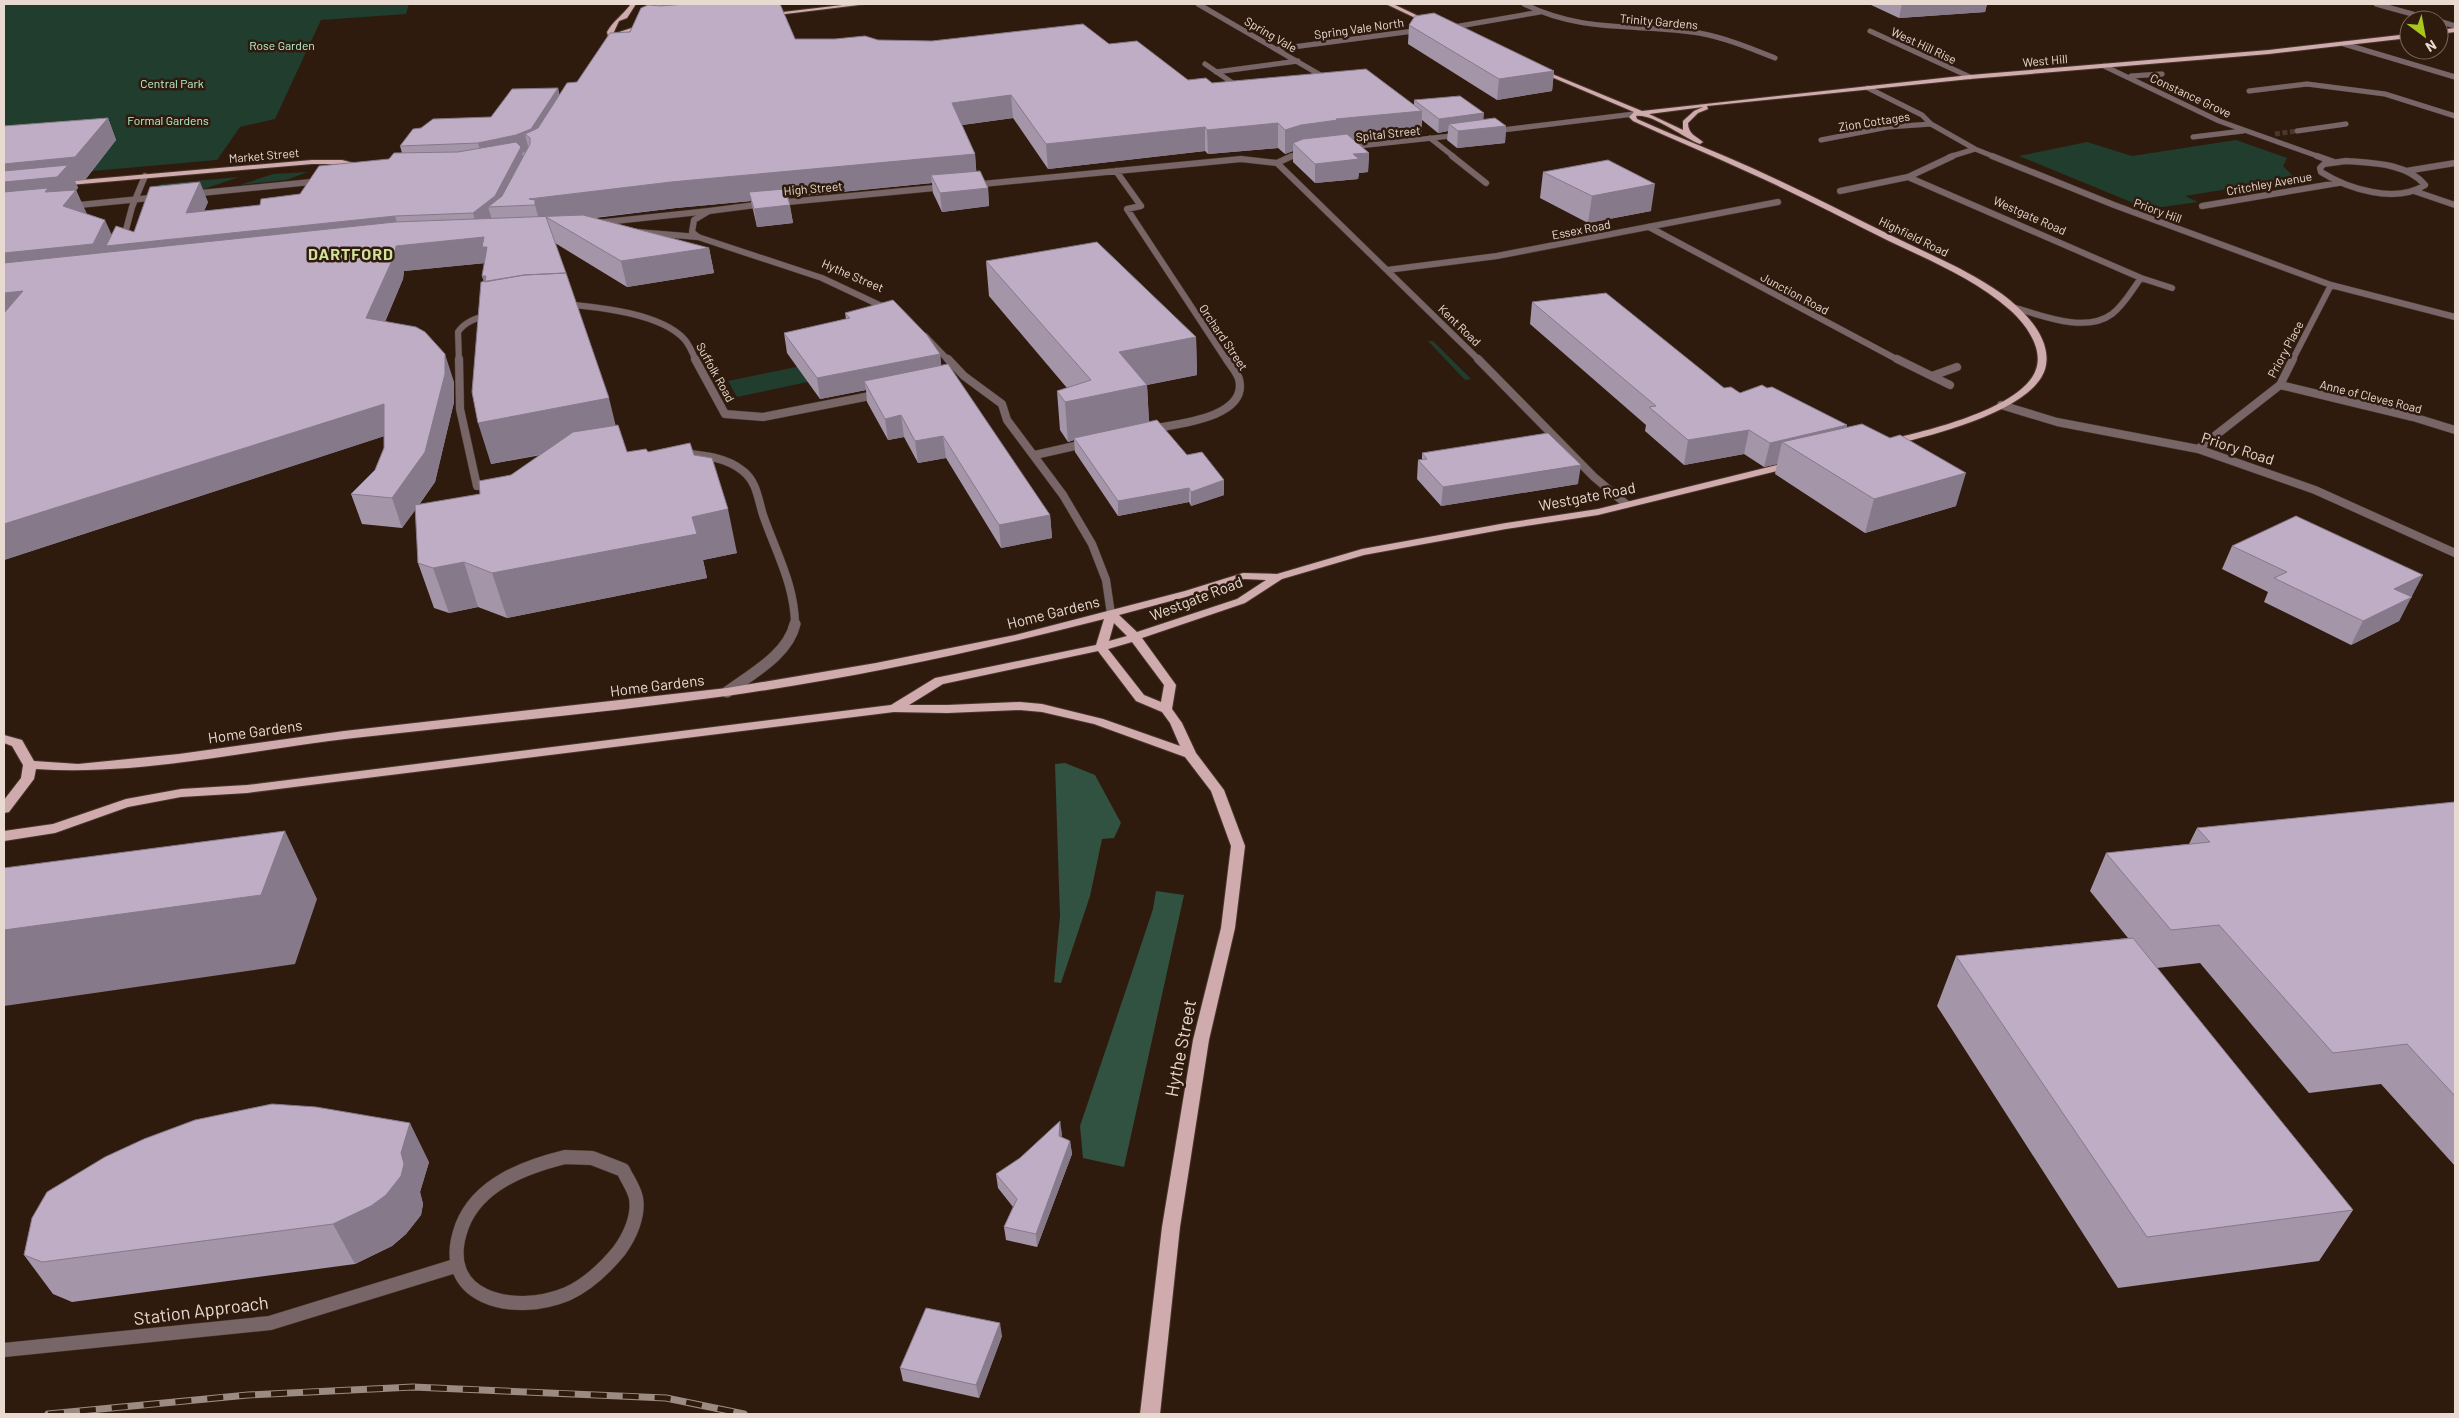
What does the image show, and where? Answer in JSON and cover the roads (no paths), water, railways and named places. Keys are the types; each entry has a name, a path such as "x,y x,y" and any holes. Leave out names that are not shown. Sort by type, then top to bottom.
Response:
{"main road":[{"path":"625,17 633,4"},
{"path":"760,15 864,4"},
{"path":"1389,4 1433,26"},
{"path":"602,50 611,36 617,20 625,17 657,23 611,36"},
{"path":"613,28 646,22"},
{"path":"1443,28 1458,35"},
{"name":"West Hill","path":"1683,107 1970,77 2344,44 2399,37"},
{"name":"Highfield Road","path":"1532,68 1642,113 1691,137 1732,162"},
{"path":"1615,101 1643,107 1683,107"},
{"path":"1691,137 1685,128 1685,122 1696,112 1728,103"},
{"path":"1634,114 1683,107"},
{"name":"Highfield Road","path":"1634,114 1632,117 1636,120 1732,162 1950,268 1974,281 2012,307 2024,319 2038,342 2042,358 2039,373 2026,390 2001,405"},
{"name":"Market Street","path":"51,185 312,162 342,162 373,167"},
{"path":"1882,444 1928,434 2001,405"},
{"name":"Westgate Road","path":"1135,637 1241,601 1278,576 1362,552 1506,526 1598,512 1804,462"},
{"name":"Home Gardens","path":"30,765 78,768 179,758 344,735 728,692 876,667 1016,638 1111,614 1243,576 1278,576"},
{"path":"1111,614 1135,637 1170,685 1166,709 1140,698 1101,647 1111,614"},
{"path":"894,708 939,681 1101,647 1135,637"},
{"path":"4,836 55,828 126,803 181,793 246,789 894,708 955,710 996,705 1041,707 1093,718 1137,737 1190,754"},
{"name":"Hythe Street","path":"1150,1414 1171,1227 1202,1040 1228,928 1238,846 1217,790 1190,754 1176,723 1166,709"},
{"path":"4,739 17,743 30,765 27,779 4,809"}],"street":[{"name":"Spring Vale","path":"1198,4 1332,82"},
{"path":"1524,4 1540,12"},
{"path":"2376,4 2399,10"},
{"path":"1443,28 1540,12"},
{"name":"Trinity Gardens","path":"1540,12 1586,24 1697,33 1724,38 1775,58"},
{"name":"Spring Vale North","path":"1278,49 1433,26"},
{"name":"West Hill Rise","path":"1870,31 1970,77"},
{"path":"2344,44 2455,77"},
{"path":"1216,72 1298,61"},
{"path":"1205,64 1240,88"},
{"name":"Constance Grove","path":"2104,66 2220,121 2334,162 2377,164 2405,171"},
{"name":"Constance Grove","path":"2127,76 2162,74"},
{"path":"2249,91 2307,84 2385,94 2455,116"},
{"name":"Priory Hill","path":"1868,88 1922,115 1932,124 1974,149 2114,206 2331,285 2455,317"},
{"path":"1487,132 1634,114"},
{"name":"Zion Cottages","path":"1821,140 1888,127 1932,124"},
{"path":"2297,131 2346,124"},
{"name":"Constance Grove","path":"2193,137 2247,130"},
{"name":"Spital Street","path":"1339,148 1468,134"},
{"path":"2261,136 2275,134"},
{"path":"1430,138 1486,183"},
{"path":"1840,191 1908,177 1943,159 1974,149"},
{"path":"969,185 1241,159 1277,163 1294,155 1310,152"},
{"path":"2334,162 2320,168 2321,172 2339,182 2387,192 2414,191 2455,205"},
{"name":"Kent Road","path":"1277,163 1537,416 1594,477 1626,504"},
{"path":"2405,171 2455,163"},
{"name":"Orchard Street","path":"1116,171 1141,206 1127,209 1239,378 1242,389 1236,403 1219,414 1147,430"},
{"path":"2405,171 2416,175 2425,185 2414,191"},
{"path":"120,250 135,200 145,176"},
{"name":"Westgate Road","path":"1908,177 2141,278 2172,288"},
{"path":"184,195 328,180"},
{"name":"Critchley Avenue","path":"2202,206 2339,182"},
{"name":"High Street","path":"588,224 949,187"},
{"path":"60,207 165,197"},
{"name":"Essex Road","path":"1387,270 1498,256 1778,202"},
{"path":"698,237 692,232 691,227 694,220 709,211"},
{"name":"Junction Road","path":"1649,227 1862,342 1950,385"},
{"path":"629,232 698,237"},
{"name":"Hythe Street","path":"698,237 790,267 874,300 898,314"},
{"path":"2012,307 2059,319 2098,321 2113,314 2141,278"},
{"name":"Priory Place","path":"2198,449 2280,385 2331,285"},
{"name":"Suffolk Road","path":"555,304 577,304 613,310 644,318 671,329 685,340 725,414 763,417 888,392"},
{"path":"496,312 472,320 460,328 458,332 460,409 477,486 504,481"},
{"path":"919,330 964,376 1002,404 1007,420 1035,455 1092,544 1106,580 1111,614"},
{"path":"1932,376 1957,368"},
{"path":"954,378 964,376"},
{"name":"Anne of Cleves Road","path":"2280,385 2413,417 2455,430"},
{"name":"Priory Road","path":"2001,405 2057,422 2198,449 2316,490 2455,553"},
{"path":"1035,455 1100,440"},
{"path":"675,452 706,456 732,464 750,479 790,589 795,618 790,639 775,654 728,692"},
{"path":"564,1157 592,1158 623,1170 636,1199 635,1223 623,1248 593,1278 563,1295 530,1304 490,1301 468,1288 456,1266 455,1244 466,1218 486,1193 499,1182 534,1164 564,1157"},
{"name":"Station Approach","path":"4,1350 270,1323 456,1266"}],"tunnel":[{"path":"2275,134 2297,131"}],"railway":[{"path":"48,1414 248,1395 413,1387 666,1398 744,1414"}],"district":[{"name":"DARTFORD","path":"351,253"}],"park label":[{"name":"Rose Garden","path":"282,45"},
{"name":"Central Park","path":"172,83"},
{"name":"Formal Gardens","path":"168,120"}]}
